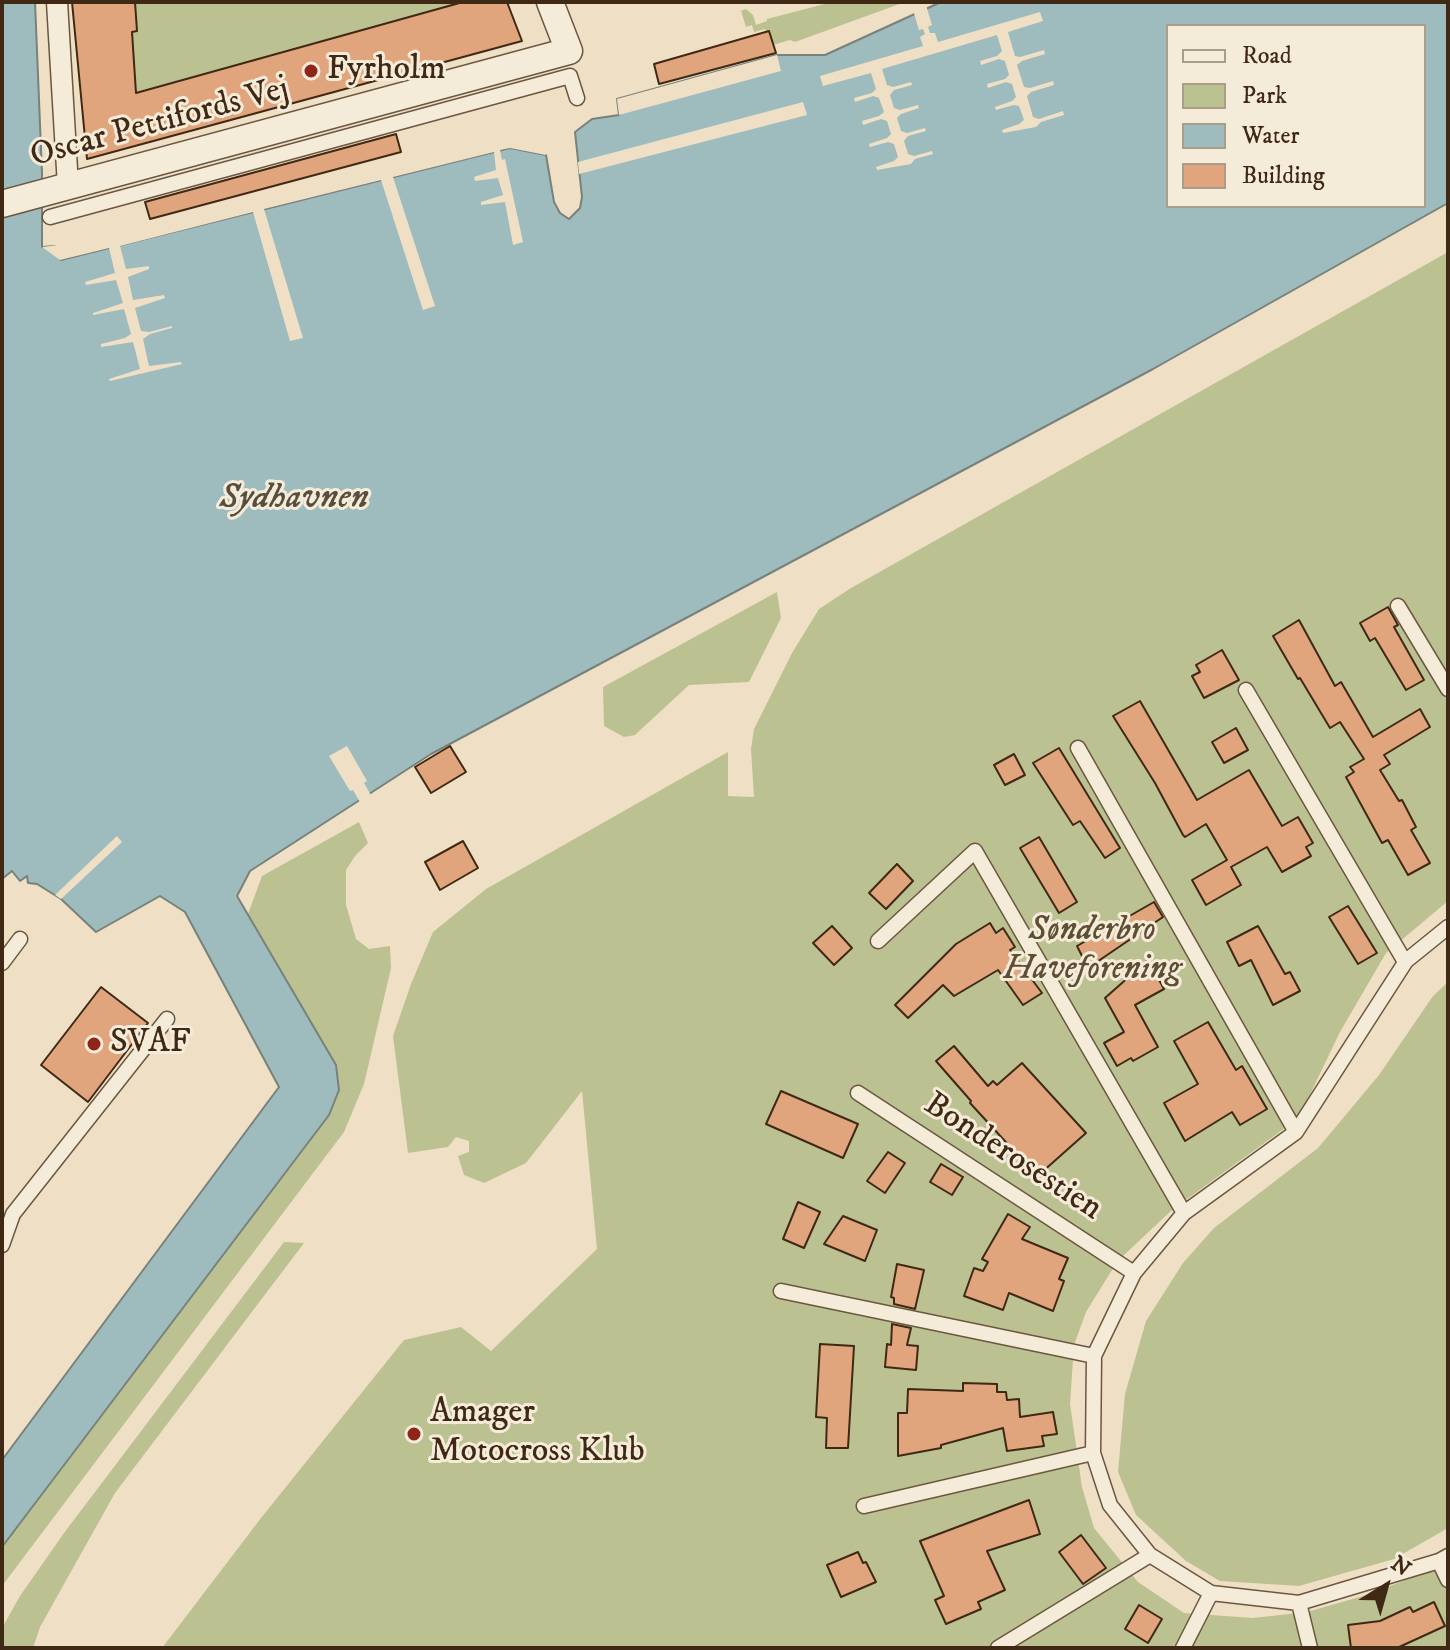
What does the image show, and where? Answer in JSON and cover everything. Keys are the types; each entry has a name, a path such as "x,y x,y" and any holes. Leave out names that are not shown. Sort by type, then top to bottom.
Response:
{"street":[{"path":"57,2 60,188"},
{"name":"Oscar Pettifords Vej","path":"2,204 569,51 550,2"}],"lane":[{"path":"50,217 570,76 577,98"},
{"path":"1398,606 1448,689"},
{"path":"1246,690 1405,962"},
{"path":"1078,748 1296,1132"},
{"path":"878,941 975,851 1184,1213"},
{"path":"1448,927 1405,962 1296,1132 1184,1213 1134,1273 1094,1356 1093,1453 1110,1505 1150,1555 1211,1593 1299,1603 1443,1558 1448,1580"},
{"path":"2,963 20,939"},
{"path":"2,1245 13,1214 167,1019"},
{"name":"Bonderosestien","path":"858,1093 1134,1273"},
{"path":"781,1291 1094,1356"},
{"path":"864,1506 1093,1453"},
{"path":"998,1648 1150,1555"},
{"path":"1183,1648 1211,1593"},
{"path":"1299,1603 1310,1648"}],"green space":[{"path":"135,2 451,2 452,5 170,83 137,105 132,32 137,31"},
{"path":"832,2 905,2 795,42 790,40 773,45 765,29 754,32 752,25 746,27 741,11 746,9 753,15 756,25 767,19"},
{"name":"Sønderbro Haveforening","path":"1448,252 1448,901 1386,953 1340,1032 1303,1109 1285,1128 1172,1210 1112,1270 1086,1312 1074,1345 1070,1404 1082,1487 1094,1528 1138,1582 1184,1613 1253,1618 1307,1612 1370,1594 1448,1563 1448,1648 162,1648 261,1518 404,1340 461,1327 491,1351 597,1249 582,1091 526,1163 484,1183 464,1175 458,1156 469,1152 469,1141 456,1137 448,1147 408,1153 393,1036 433,932 486,889 728,752 728,796 754,797 751,749 754,729 792,653 819,609 851,588"},
{"path":"777,592 781,618 749,682 689,685 635,735 624,737 604,726 603,687"},
{"path":"359,822 368,843 346,870 346,905 356,939 369,949 390,946 391,968 364,1084 344,1132 2,1586 2,1547 329,1115 336,1065 248,914 262,876"},
{"path":"1448,982 1448,1528 1394,1559 1299,1586 1220,1581 1186,1561 1136,1515 1118,1472 1125,1394 1146,1321 1183,1263 1214,1228 1318,1148 1379,1075 1433,996"},
{"path":"284,1242 304,1243 115,1493 40,1627 33,1648 2,1648 2,1628 20,1596"}],"water":[{"name":"Sydhavnen","path":"2,2 35,2 42,247 55,246 61,260 510,148 546,155 554,202 560,213 569,219 580,208 582,197 575,132 592,119 619,115 617,99 777,55 825,55 941,2 1448,2 1448,203 1153,369 431,754 250,871 237,896 336,1065 339,1090 329,1115 2,1547 2,1460 279,1087 185,912 160,896 96,932 61,899 37,884 28,883 27,876 20,881 12,871 2,879"}],"pier":[{"path":"926,5 932,25 928,27 930,33 935,33 938,42 1040,12 1043,21 1008,32 1015,56 1044,50 1045,54 1017,65 1024,87 1053,81 1054,85 1027,96 1033,117 1039,119 1063,111 1064,115 1041,122 1036,127 1003,133 1002,130 1024,120 1019,106 996,110 995,107 1016,97 1012,84 1006,82 988,88 987,84 1009,75 1005,61 999,59 981,65 980,61 997,56 1002,51 997,35 882,69 887,85 893,87 911,82 912,85 894,90 890,95 894,108 900,110 918,105 919,108 897,118 901,131 907,133 925,128 926,131 908,136 904,141 908,154 914,156 932,151 933,154 915,159 911,164 877,170 876,167 898,157 894,144 888,142 870,147 869,144 891,134 887,121 881,119 863,125 862,121 884,112 879,98 873,96 855,102 854,98 876,89 871,73 823,86 820,76 923,46 920,37 925,34 923,29 919,30 913,10"},
{"path":"777,55 781,71 619,115 617,99"},
{"path":"803,102 807,115 579,174 578,162"},
{"path":"509,144 545,151 546,155 510,148 500,150 502,160 505,159 523,242 513,245 505,202 481,205 481,202 503,195 498,178 475,181 474,177 496,170 494,152 393,177 435,306 423,310 381,180 264,209 303,338 290,341 253,212 120,246 126,269 149,266 149,269 128,277 133,300 164,295 165,298 135,308 141,331 172,326 143,339 149,366 182,364 110,381 140,369 133,342 101,347 101,344 131,334 124,309 93,315 123,303 116,280 86,285 85,282 115,273 109,248 60,260 42,247 59,245 63,255"},
{"path":"347,746 367,781 364,783 372,797 361,804 329,756"},
{"path":"117,836 122,842 61,899 55,895"}],"building":[{"name":"Fyrholm","path":"72,2 135,2 137,31 132,32 136,93 463,2 507,2 522,41 87,159"},
{"path":"769,31 776,53 659,84 654,64"},
{"path":"396,134 401,152 150,219 145,202"},
{"path":"1388,607 1398,625 1394,627 1424,680 1406,690 1375,638 1370,641 1360,623"},
{"path":"1299,620 1335,686 1341,682 1373,737 1420,709 1430,727 1384,755 1390,764 1380,770 1399,801 1402,800 1416,827 1411,830 1430,863 1408,875 1388,840 1382,843 1346,777 1354,772 1350,767 1364,759 1340,722 1330,728 1273,636"},
{"path":"1222,650 1239,680 1204,698 1192,676 1200,672 1196,665"},
{"path":"1140,701 1197,800 1249,770 1282,826 1298,817 1313,843 1306,847 1311,856 1282,872 1267,847 1231,867 1241,885 1206,905 1192,880 1227,860 1206,824 1185,837 1183,835 1113,716"},
{"path":"1236,728 1248,750 1224,763 1212,742"},
{"path":"450,746 466,772 431,793 415,767"},
{"path":"1059,748 1120,848 1105,858 1080,821 1073,825 1033,763"},
{"path":"1014,754 1025,775 1005,785 994,765"},
{"path":"1039,837 1077,902 1059,913 1020,848"},
{"path":"463,841 478,868 440,890 425,862"},
{"path":"897,864 913,881 886,909 869,893"},
{"path":"1154,902 1163,917 1088,968 1077,946"},
{"path":"1348,906 1377,953 1358,964 1329,917"},
{"path":"990,923 996,933 1003,928 1015,947 1010,950 1042,993 1023,1005 998,970 954,996 943,985 908,1018 895,1005 956,944"},
{"path":"832,926 852,948 834,965 813,943"},
{"path":"1258,926 1285,974 1290,972 1300,991 1273,1005 1251,960 1239,966 1227,942"},
{"path":"1148,960 1164,989 1135,1005 1158,1047 1117,1066 1104,1043 1124,1032 1105,998"},
{"name":"SVAF","path":"101,987 148,1023 88,1102 41,1065"},
{"path":"1208,1022 1236,1070 1242,1066 1267,1109 1240,1125 1232,1112 1185,1141 1164,1103 1198,1084 1174,1041"},
{"path":"954,1046 988,1086 993,1081 997,1085 1022,1063 1086,1133 1041,1173 1029,1160 1025,1163 936,1061"},
{"path":"781,1091 858,1124 843,1158 766,1124"},
{"path":"888,1152 905,1163 885,1193 867,1181"},
{"path":"941,1164 963,1177 952,1195 930,1182"},
{"path":"798,1202 820,1212 804,1248 783,1239"},
{"path":"1008,1214 1030,1227 1022,1239 1068,1258 1059,1279 1064,1281 1053,1311 1009,1293 1003,1310 964,1296 974,1268 983,1271 988,1262 982,1259"},
{"path":"843,1216 877,1230 865,1261 824,1244"},
{"path":"897,1264 924,1270 915,1309 894,1304 891,1297"},
{"path":"892,1324 911,1328 907,1345 918,1346 916,1370 885,1367"},
{"path":"820,1344 854,1346 848,1448 826,1448 827,1418 816,1417"},
{"path":"963,1383 997,1384 997,1392 1006,1392 1007,1400 1019,1399 1020,1417 1053,1412 1057,1434 1042,1436 1044,1446 1007,1451 1003,1428 941,1445 941,1448 898,1456 898,1413 907,1413 908,1389 963,1391"},
{"path":"1029,1500 1040,1534 987,1551 1005,1590 978,1602 981,1609 946,1624 935,1600 944,1596 920,1541"},
{"path":"1081,1535 1106,1568 1083,1584 1059,1552"},
{"path":"858,1552 876,1582 841,1597 827,1565"},
{"path":"1434,1602 1445,1626 1397,1648 1351,1648 1348,1625 1380,1621 1410,1607 1413,1612"},
{"path":"1139,1605 1162,1619 1148,1643 1125,1629"}],"place":[{"name":"Fyrholm","path":"311,71"},
{"name":"SVAF","path":"94,1044"},
{"name":"Amager Motocross Klub","path":"414,1434"}]}
